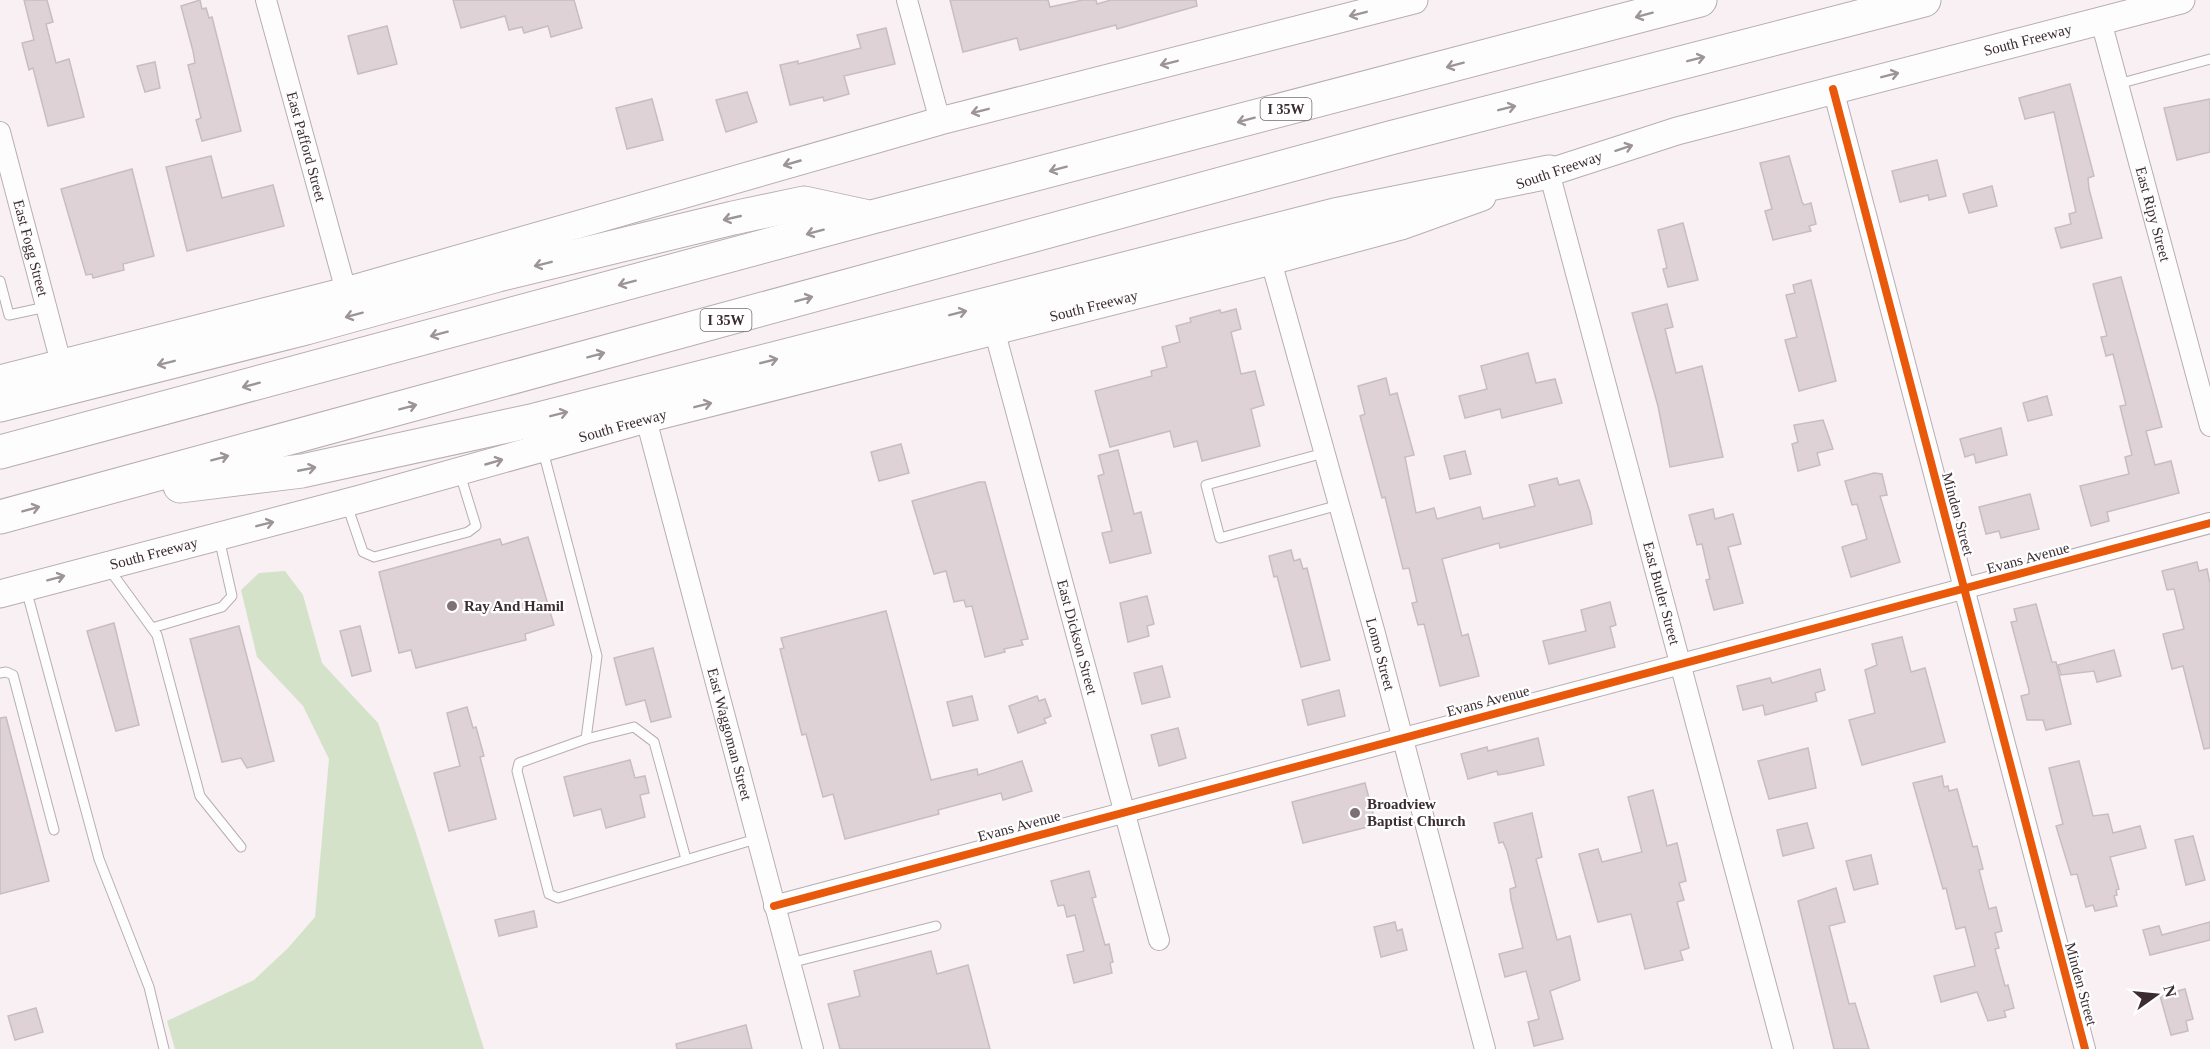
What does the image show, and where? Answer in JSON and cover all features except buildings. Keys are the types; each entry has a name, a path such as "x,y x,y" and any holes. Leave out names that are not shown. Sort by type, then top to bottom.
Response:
{"highway":[{"name":"I 35W","path":"0,452 872,217 1700,0"},
{"name":"I 35W","path":"0,518 1390,138 1924,0"},
{"path":"62,501 302,471 535,420 1335,215 1549,172"},
{"path":"0,405 306,328 498,275 743,216 804,203 872,217"}],"main road":[{"path":"0,379 346,291 940,121 1414,0"},
{"name":"South Freeway","path":"13,590 346,503 646,419 995,333 1401,226 1549,172 1677,131 1833,89 2098,11 2181,0"}],"street":[{"name":"East Pafford Street","path":"266,0 346,291"},
{"path":"907,0 940,121"},
{"name":"East Ripy Street","path":"2098,11 2210,426"},
{"name":"Minden Street","path":"1833,89 2085,1049"},
{"name":"East Fogg Street","path":"0,132 6,176 61,363"},
{"name":"East Butler Street","path":"1549,172 1784,1049"},
{"name":"Lomo Street","path":"1271,261 1485,1049"},
{"name":"East Dickson Street","path":"995,333 1159,940"},
{"name":"East Waggoman Street","path":"646,419 813,1049"},
{"name":"Evans Avenue","path":"774,906 2210,523"}],"lane":[{"path":"2118,84 2210,59"},
{"path":"0,281 9,315 46,308"},
{"path":"542,448 597,656 586,739"},
{"path":"1324,453 1206,485 1220,538 1339,505"},
{"path":"346,503 363,552 374,557 468,532 476,526 460,472"},
{"path":"152,628 222,607 232,596 219,536"},
{"path":"106,565 157,635 200,796 241,847"},
{"path":"13,590 99,859 149,987 164,1049"},
{"path":"0,673 6,672 13,675 54,830"},
{"path":"686,860 654,742 633,727 586,739 519,763 517,771 549,894 558,898 686,860 756,839"},
{"path":"790,963 936,926"}],"green space":[{"path":"285,571 303,595 322,663 378,723 415,830 484,1049 175,1049 167,1021 254,980 288,948 315,917 329,759 303,706 257,657 241,590 259,573"}],"cycle path":[{"path":"1833,89 2085,1049"},
{"path":"774,906 2210,523"}],"place":[{"name":"Ray And Hamil","path":"452,606"},
{"name":"Broadview Baptist Church","path":"1355,813"}]}
